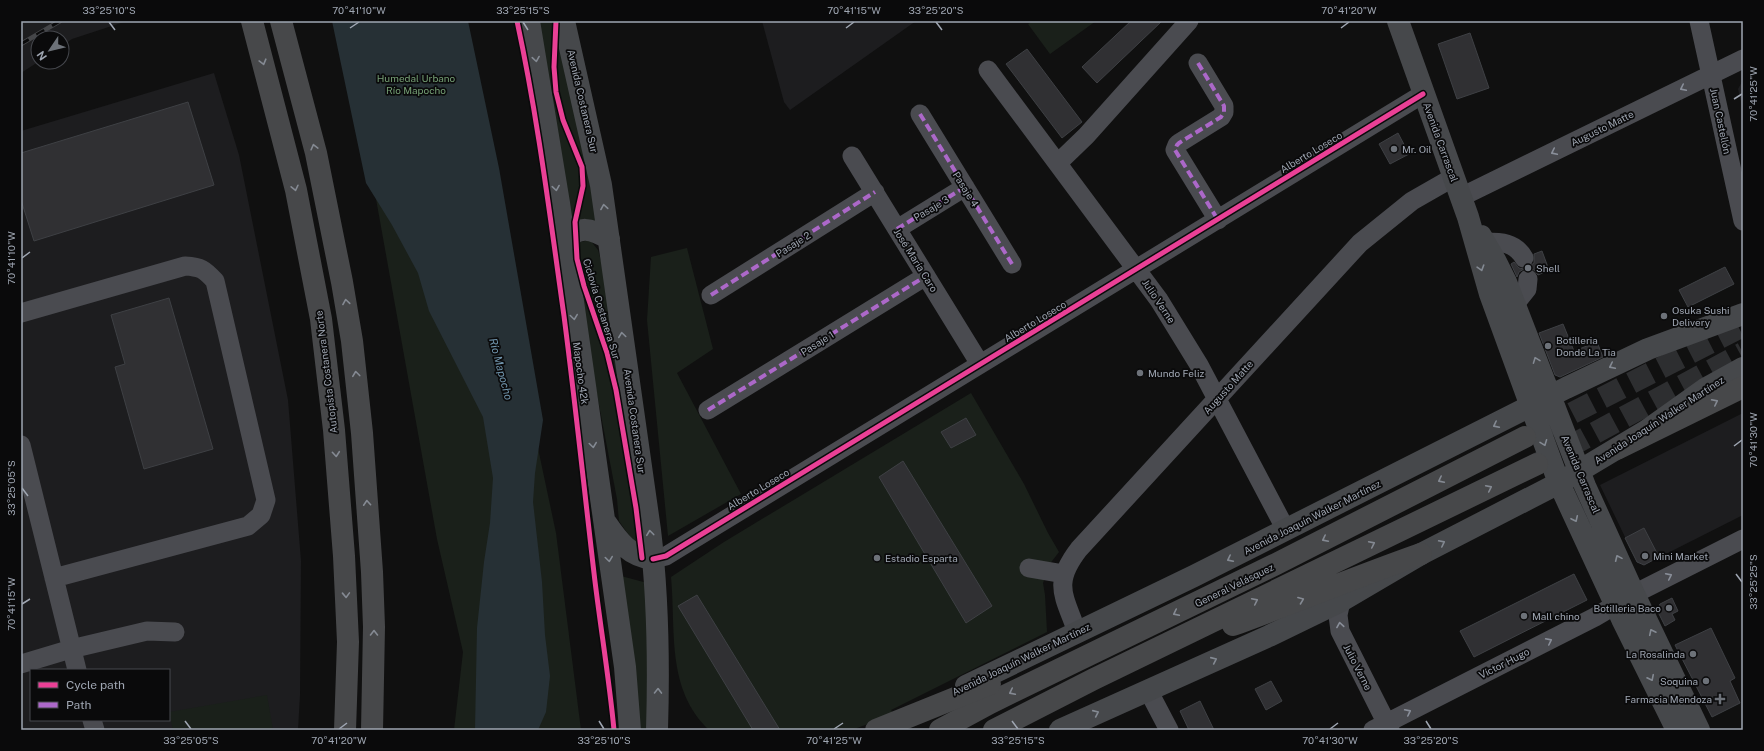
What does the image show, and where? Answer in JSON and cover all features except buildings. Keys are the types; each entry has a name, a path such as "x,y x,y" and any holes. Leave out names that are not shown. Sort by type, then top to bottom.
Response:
{"highway":[{"path":"281,21 316,153 342,282 352,341 366,484 374,626 372,730"},
{"name":"Autopista Costanera Norte","path":"253,22 296,190 321,319 334,430 344,556 348,642 345,730"},
{"path":"1617,449 1743,387"},
{"name":"General Velásquez","path":"940,730 996,700 1274,565 1525,437"},
{"path":"994,730 1094,679 1537,464"},
{"path":"1094,679 1313,596 1362,575 1421,554"},
{"path":"876,730 990,684 1136,633"},
{"path":"374,672 381,730"}],"main road":[{"path":"529,21 559,203 625,667 630,730"},
{"name":"Avenida Costanera Sur","path":"564,21 595,156 609,239 653,560 658,678 657,730"},
{"name":"Avenida Carrascal","path":"1398,21 1461,197 1490,294 1559,483 1616,606 1677,730"},
{"name":"Avenida Carrascal","path":"1461,197 1495,260 1515,304 1578,471 1634,594 1699,730"},
{"path":"564,242 574,232 585,229 598,233 609,239"},
{"path":"1648,349 1743,302"},
{"name":"Avenida Joaquín Walker Martínez","path":"886,730 945,696 1194,576 1549,397 1648,349 1743,314"},
{"name":"Avenida Joaquín Walker Martínez","path":"1060,730 1341,601 1421,554 1559,483 1646,431 1705,389 1743,368"},
{"path":"604,520 622,545 642,558 653,560"}],"street":[{"path":"1058,163 1086,136 1189,21"},
{"name":"Juan Castellón","path":"1699,21 1743,221"},
{"name":"Augusto Matte","path":"1077,632 1063,597 1061,584 1068,564 1079,549 1360,242 1412,201 1461,197 1743,59"},
{"path":"1198,63 1224,106 1224,112 1221,117 1177,145 1175,150 1218,220"},
{"name":"Julio Verne","path":"988,70 1137,269 1179,332 1217,399 1286,530"},
{"name":"Alberto Loseco","path":"653,560 666,556 1423,94"},
{"name":"Pasaje 4","path":"920,114 1012,264"},
{"name":"José María Caro","path":"852,156 980,364"},
{"name":"Pasaje 3","path":"897,229 965,187"},
{"name":"Pasaje 2","path":"711,295 874,192"},
{"path":"1484,242 1504,242 1521,252 1524,258"},
{"path":"21,313 185,266 200,267 207,272 215,281 266,500 261,515 248,526 54,578"},
{"name":"Pasaje 1","path":"708,410 926,276"},
{"path":"1515,304 1527,289 1528,279"},
{"path":"21,445 77,669"},
{"name":"Víctor Hugo","path":"1383,728 1616,606 1634,594 1743,539"},
{"path":"1029,568 1064,574"},
{"name":"Julio Verne","path":"1341,601 1338,615 1340,631 1383,728"},
{"path":"21,664 71,648 147,631 175,632"},
{"path":"1148,690 1170,730"}],"shaded area":[{"path":"24,21 127,21 70,40 70,30 30,30 30,67 21,73 21,23"},
{"path":"537,21 560,21 601,222 570,228"},
{"path":"762,21 916,21 790,110 784,102"},
{"path":"1033,21 1096,21 1050,54 1028,24"},
{"path":"214,73 239,155 288,400 301,561 300,695 298,730 21,730 21,131"},
{"path":"1743,80 1743,110 1738,89"},
{"name":"Humedal Urbano Río Mapocho","path":"359,104 525,387 556,533 581,730 454,730 463,652 437,539"},
{"path":"590,240 598,250 603,268 644,547 633,541 619,521 617,499 570,253 580,242"},
{"path":"687,248 713,349 677,373 741,494 668,536 647,320 651,257"},
{"name":"Estadio Esparta","path":"971,393 1024,484 1059,552 1049,565 1043,583 1047,632 891,710 894,714 852,730 709,730 695,714 679,678 674,638 671,577 724,542"},
{"path":"1743,413 1743,515 1644,565 1637,562 1600,485"},
{"path":"621,576 651,584 650,730 641,730"},
{"path":"267,695 273,730 173,730 170,712"}],"water":[{"name":"Humedal Urbano Río Mapocho","path":"332,21 468,21 499,168 543,420 535,473 533,502 550,676 546,712 538,730 475,730 477,628 490,523 493,478 483,417 429,311 418,273 392,225 366,183"}],"tunnel":[{"path":"1543,428 1743,326"},
{"path":"1537,464 1743,353"}],"railway":[{"path":"21,44 60,21"}],"marked path":[{"path":"1198,63 1224,106 1224,112 1221,117 1179,143 1175,150 1218,220"},
{"path":"920,114 1012,264"},
{"path":"897,229 965,187"},
{"path":"711,295 875,192"},
{"path":"708,410 926,276"}],"cycle path":[{"name":"Mapocho 42k","path":"517,21 531,94 549,205 576,412 594,573 614,730"},
{"name":"Ciclovía Costanera Sur","path":"556,21 554,67 556,92 563,120 582,167 583,186 575,222 577,259 584,286 607,353 616,390 636,508 642,558"},
{"path":"653,559 666,556 1423,94"}],"place":[{"name":"Mr. Oil","path":"1394,149"},
{"name":"Shell","path":"1528,268"},
{"name":"Osuka Sushi Delivery","path":"1664,316"},
{"name":"Botilleria Donde La Tia","path":"1548,346"},
{"name":"Mundo Feliz","path":"1140,373"},
{"name":"Mini Market","path":"1645,556"},
{"name":"Estadio Esparta","path":"877,558"},
{"name":"Botilleria Baco","path":"1669,608"},
{"name":"Mall chino","path":"1524,616"},
{"name":"La Rosalinda","path":"1693,654"},
{"name":"Soquina","path":"1706,681"},
{"name":"Farmacia Mendoza","path":"1720,699"}],"water label":[{"name":"Río Mapocho","path":"501,369"}]}
